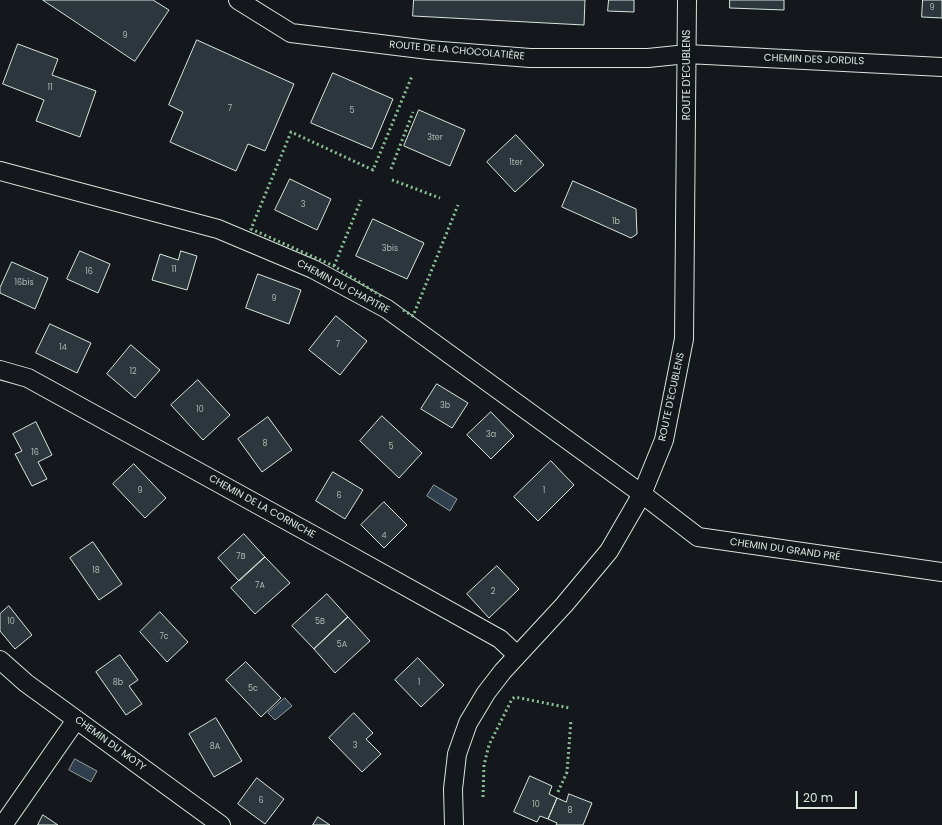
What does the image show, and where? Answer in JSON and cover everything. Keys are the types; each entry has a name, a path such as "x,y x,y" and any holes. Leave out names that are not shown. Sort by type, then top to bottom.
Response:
{"street":[{"name":"ROUTE DE LA CHOCOLATIÈRE","path":"238,0 291,33 414,48 530,58 648,58 687,54"},
{"name":"ROUTE D'ECUBLENS","path":"454,825 453,790 458,754 468,723 486,693 517,655 564,605 609,551 642,494 664,440 684,339 687,0"},
{"name":"CHEMIN DES JORDILS","path":"687,54 942,67"},
{"name":"CHEMIN DU CHAPITRE","path":"0,171 218,229 313,269 387,309 642,494"},
{"name":"CHEMIN DE LA CORNICHE","path":"0,370 28,378 342,550 500,639 517,655"},
{"name":"CHEMIN DU GRAND PRÉ","path":"642,494 698,537 942,572"},
{"name":"CHEMIN DU MOTY","path":"0,660 26,683 221,825"},
{"path":"3,825 76,720"}],"water":[{"path":"434,485 457,499 450,511 427,496"},
{"path":"285,698 292,706 275,720 268,713"},
{"path":"75,759 97,771 91,782 69,770"}],"building":[{"path":"43,0 153,0 169,10 135,61"},
{"path":"414,0 585,0 584,25 413,16"},
{"path":"609,0 634,0 634,12 608,11"},
{"path":"730,0 784,0 784,10 730,8"},
{"path":"923,0 942,0 942,18 922,17"},
{"path":"197,40 294,84 265,151 248,144 236,171 170,142 183,112 169,105"},
{"path":"18,44 58,59 52,75 96,91 80,137 36,121 44,100 3,84"},
{"path":"333,73 393,99 372,149 311,123"},
{"path":"419,110 465,130 450,166 404,146"},
{"path":"516,135 544,165 515,192 487,162"},
{"path":"290,179 331,199 317,230 275,210"},
{"path":"573,181 636,209 637,234 631,238 562,207"},
{"path":"373,219 424,243 407,279 356,256"},
{"path":"80,251 110,264 98,293 67,279"},
{"path":"181,251 197,256 187,290 152,280 160,254 178,260"},
{"path":"12,262 48,278 35,309 0,293 0,288"},
{"path":"258,274 301,290 289,324 246,308"},
{"path":"336,316 367,341 340,375 309,350"},
{"path":"50,324 91,343 77,373 36,353"},
{"path":"131,345 160,370 135,398 107,374"},
{"path":"198,380 230,415 203,440 171,405"},
{"path":"437,384 468,403 452,428 421,409"},
{"path":"491,412 514,436 491,459 467,435"},
{"path":"382,416 422,453 399,478 360,441"},
{"path":"268,417 292,450 262,472 238,439"},
{"path":"36,422 52,455 38,462 47,479 32,486 15,454 22,451 13,434"},
{"path":"551,461 574,485 538,521 514,497"},
{"path":"134,464 166,498 145,518 113,484"},
{"path":"333,472 363,490 345,519 316,501"},
{"path":"384,502 407,525 384,548 361,525"},
{"path":"244,534 265,557 239,581 218,558"},
{"path":"93,542 122,584 99,600 70,558"},
{"path":"265,557 290,583 255,614 231,588"},
{"path":"497,566 519,589 489,618 467,594"},
{"path":"327,594 348,617 314,649 292,626"},
{"path":"9,606 32,635 15,649 0,631 0,614"},
{"path":"160,612 188,642 167,662 140,632"},
{"path":"348,617 370,641 335,673 314,649"},
{"path":"120,655 138,680 129,686 142,704 126,715 96,672"},
{"path":"418,658 444,685 421,707 395,680"},
{"path":"246,662 281,698 261,717 226,680"},
{"path":"354,713 373,733 366,739 381,754 362,772 329,738"},
{"path":"216,718 242,761 214,777 189,734"},
{"path":"530,776 552,786 549,794 557,798 548,819 540,816 537,822 514,812"},
{"path":"257,778 284,799 265,824 238,804"},
{"path":"569,794 592,803 583,825 556,825 557,823 548,819 557,798 566,802"},
{"path":"43,815 58,825 38,825"},
{"path":"318,817 330,825 313,825"}],"hedge":[{"path":"381,296 334,266 251,229 291,132 373,170 412,76"},
{"path":"391,169 413,112"},
{"path":"392,180 440,198"},
{"path":"334,266 361,200"},
{"path":"403,310 413,316 458,205"},
{"path":"483,797 484,765 489,745 512,699 515,697 570,708"},
{"path":"558,792 567,772 571,720"}]}
